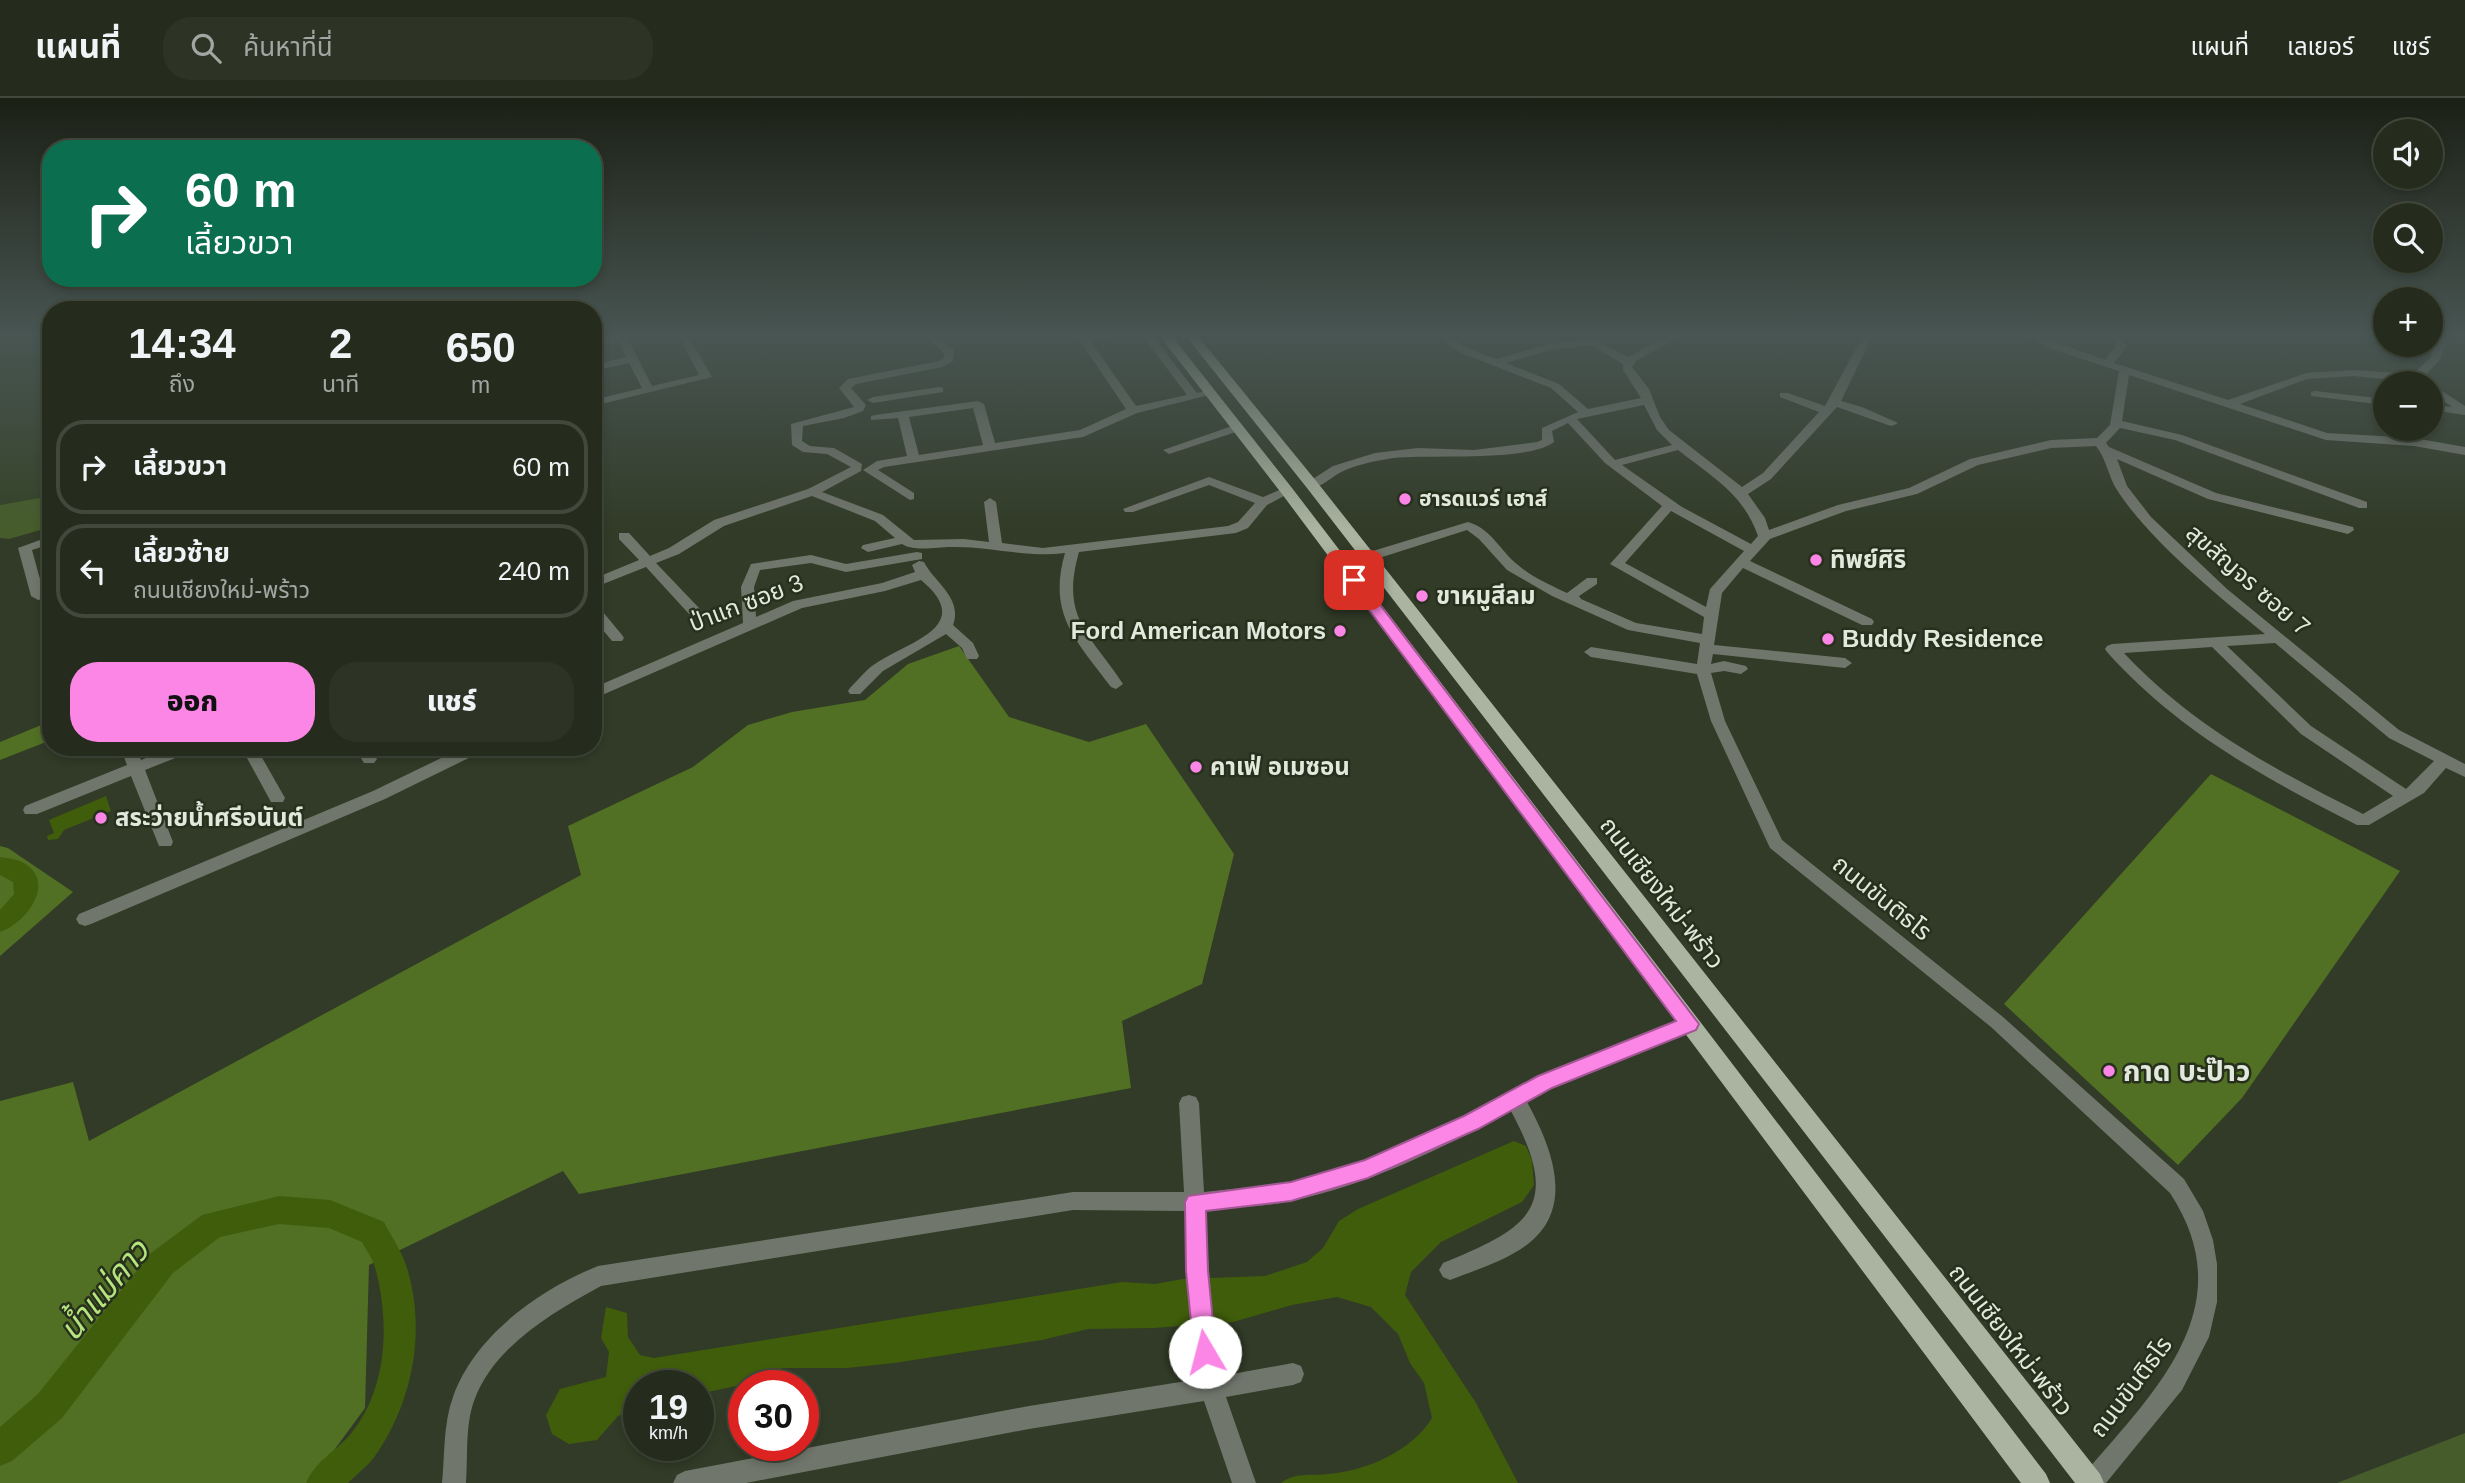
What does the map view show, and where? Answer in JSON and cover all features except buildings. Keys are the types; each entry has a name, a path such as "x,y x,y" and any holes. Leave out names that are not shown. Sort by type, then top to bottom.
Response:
{"main road":[{"path":"1207,400 1238,428 1287,491 2038,1483"},
{"name":"ถนนเชียงใหม่-พร้าว","path":"1243,400 2091,1483"},
{"path":"1287,491 1311,485"}],"street":[{"path":"602,580 674,551 730,519 812,492 857,468 856,464 830,451 801,446 796,442 797,424 844,415 859,409 860,405 855,400"},
{"path":"941,400 943,409"},
{"path":"1126,400 1133,410"},
{"path":"910,496 869,470 881,464 1083,433 1133,410 1181,400"},
{"path":"1571,400 1587,414"},
{"path":"1802,400 1830,407 1858,409 1892,423"},
{"path":"1742,492 1767,476 1834,400"},
{"path":"2120,400 2118,424 2102,446 2212,496 2348,530"},
{"path":"2221,400 2326,436 2414,442 2465,451"},
{"path":"2231,403 2240,400"},
{"path":"2448,400 2465,412"},
{"path":"1311,485 1337,469 1375,457 1418,452 1474,454 1539,445 1548,442 1546,430 1549,427 1587,414 1646,401 1655,419 1680,446 1742,492 1765,536"},
{"path":"875,418 978,404 990,447"},
{"path":"2443,409 2465,412"},
{"path":"903,414 914,459"},
{"path":"1571,419 1613,464 1669,506 1752,550"},
{"path":"2118,424 2178,437 2363,505"},
{"path":"1169,450 1238,428"},
{"path":"1613,464 1680,446"},
{"name":"ถนนขันติธโร","path":"2091,1483 2178,1377 2196,1343 2207,1302 2207,1262 2193,1208 2177,1186 1997,1022 1776,844 1718,721 1703,670 1715,592 1765,536 1842,508 1913,491 1974,462 2041,447 2102,446"},
{"name":"สุขสัญจร ซอย 7","path":"2102,446 2111,458 2121,487 2147,520 2222,592 2394,734 2465,771"},
{"path":"1129,509 1209,481 1264,502"},
{"path":"750,624 746,604 749,576 756,567 811,559 846,568 865,566 919,551 937,543 964,543 1043,552 1231,530 1244,525 1264,502 1287,491"},
{"path":"812,492 879,518 919,551 922,575 940,589 949,616 942,632 878,668 855,691"},
{"path":"990,502 996,548"},
{"path":"1669,506 1617,564 1711,615"},
{"path":"1368,557 1456,528 1468,527 1481,533 1506,562 1537,583 1633,627 1707,644 1845,663"},
{"path":"624,536 694,611"},
{"path":"868,548 905,539"},
{"path":"42,543 25,548 38,596 42,595"},
{"path":"1073,549 1065,580 1069,614 1116,684"},
{"path":"1741,562 1867,622"},
{"name":"ป่าแก ซอย 3","path":"602,690 798,604 885,587 922,575"},
{"path":"1575,602 1572,595 1592,581"},
{"path":"602,620 617,638"},
{"path":"942,632 968,646 972,656"},
{"path":"2278,638 2112,649 2131,671 2187,720 2257,768 2363,821 2418,789 2443,761"},
{"path":"2215,642 2306,730 2405,796"},
{"path":"1591,652 1703,670 1724,666 1741,669"},
{"path":"132,756 165,842"},
{"path":"32,810 166,756"},
{"path":"253,756 277,798"},
{"path":"85,919 379,796 460,756"},
{"path":"454,1483 463,1399 478,1373 511,1332 553,1300 598,1276 1073,1201 1196,1202 1291,1192 1368,1169 1471,1123 1545,1082 1689,1024"},
{"path":"1450,1270 1500,1248 1529,1230 1539,1208 1545,1176 1543,1156 1515,1099"},
{"path":"1189,1103 1202,1332 1212,1390 1244,1483"},
{"path":"685,1483 1000,1423 1212,1390 1293,1374"}],"shaded area":[{"path":"0,400 42,400 42,498 0,505"},
{"path":"42,498 42,530 9,539 0,538 0,505"},
{"path":"959,646 1009,717 1089,742 1146,724 1234,854 1202,984 1122,1021 1131,1088 579,1194 563,1171 369,1265 365,1408 310,1483 0,1483 0,1101 73,1082 89,1141 581,875 568,826 693,767 748,725 792,712 865,700 908,664"},
{"path":"42,725 42,744 0,760 0,742"},
{"path":"2211,774 2400,871 2242,1098 2178,1165 2004,1004"},
{"path":"106,796 111,811 64,830 58,839 48,840 47,836 54,833 49,820"},
{"path":"0,846 8,848 73,892 0,956"},
{"path":"1514,1141 1526,1146 1532,1161 1534,1185 1522,1202 1441,1242 1411,1272 1405,1295 1476,1403 1518,1483 1281,1483 1298,1476 1343,1472 1372,1464 1413,1440 1432,1418 1424,1383 1410,1363 1398,1334 1371,1307 1337,1297 1292,1305 1233,1322 1154,1328 1088,1329 1042,1340 894,1363 847,1368 728,1370 728,1388 714,1391 714,1370 623,1370 623,1414 618,1416 597,1440 569,1444 552,1434 546,1415 560,1389 606,1377 609,1352 601,1338 606,1307 627,1313 628,1337 640,1355 654,1358 1122,1282 1155,1284 1183,1279 1265,1276 1307,1262 1323,1248 1339,1221 1358,1209"},
{"path":"2465,1433 2465,1483 2337,1483"}],"waterway":[{"name":"น้ำแม่คาว","path":"0,866 14,869 25,879 26,896 11,915 0,922"},
{"name":"น้ำแม่คาว","path":"0,1449 50,1406 162,1263 213,1225 279,1210 330,1214 373,1232 391,1267 399,1319 398,1365 387,1402 362,1446 323,1483"}],"place":[{"name":"ฮารดแวร์ เฮาส์","path":"1405,499"},
{"name":"ทิพย์ศิริ","path":"1816,560"},
{"name":"ขาหมูสีลม","path":"1422,596"},
{"name":"Ford American Motors","path":"1340,631"},
{"name":"Buddy Residence","path":"1828,639"},
{"name":"คาเฟ่ อเมซอน","path":"1196,767"},
{"name":"สระว่ายน้ำศรีอนันต์","path":"101,818"},
{"name":"กาด บะป๊าว","path":"2109,1071"}],"route":[{"path":"1205,1352 1197,1271 1196,1202 1291,1192 1368,1169 1471,1123 1545,1082 1689,1024 1354,580"}]}
